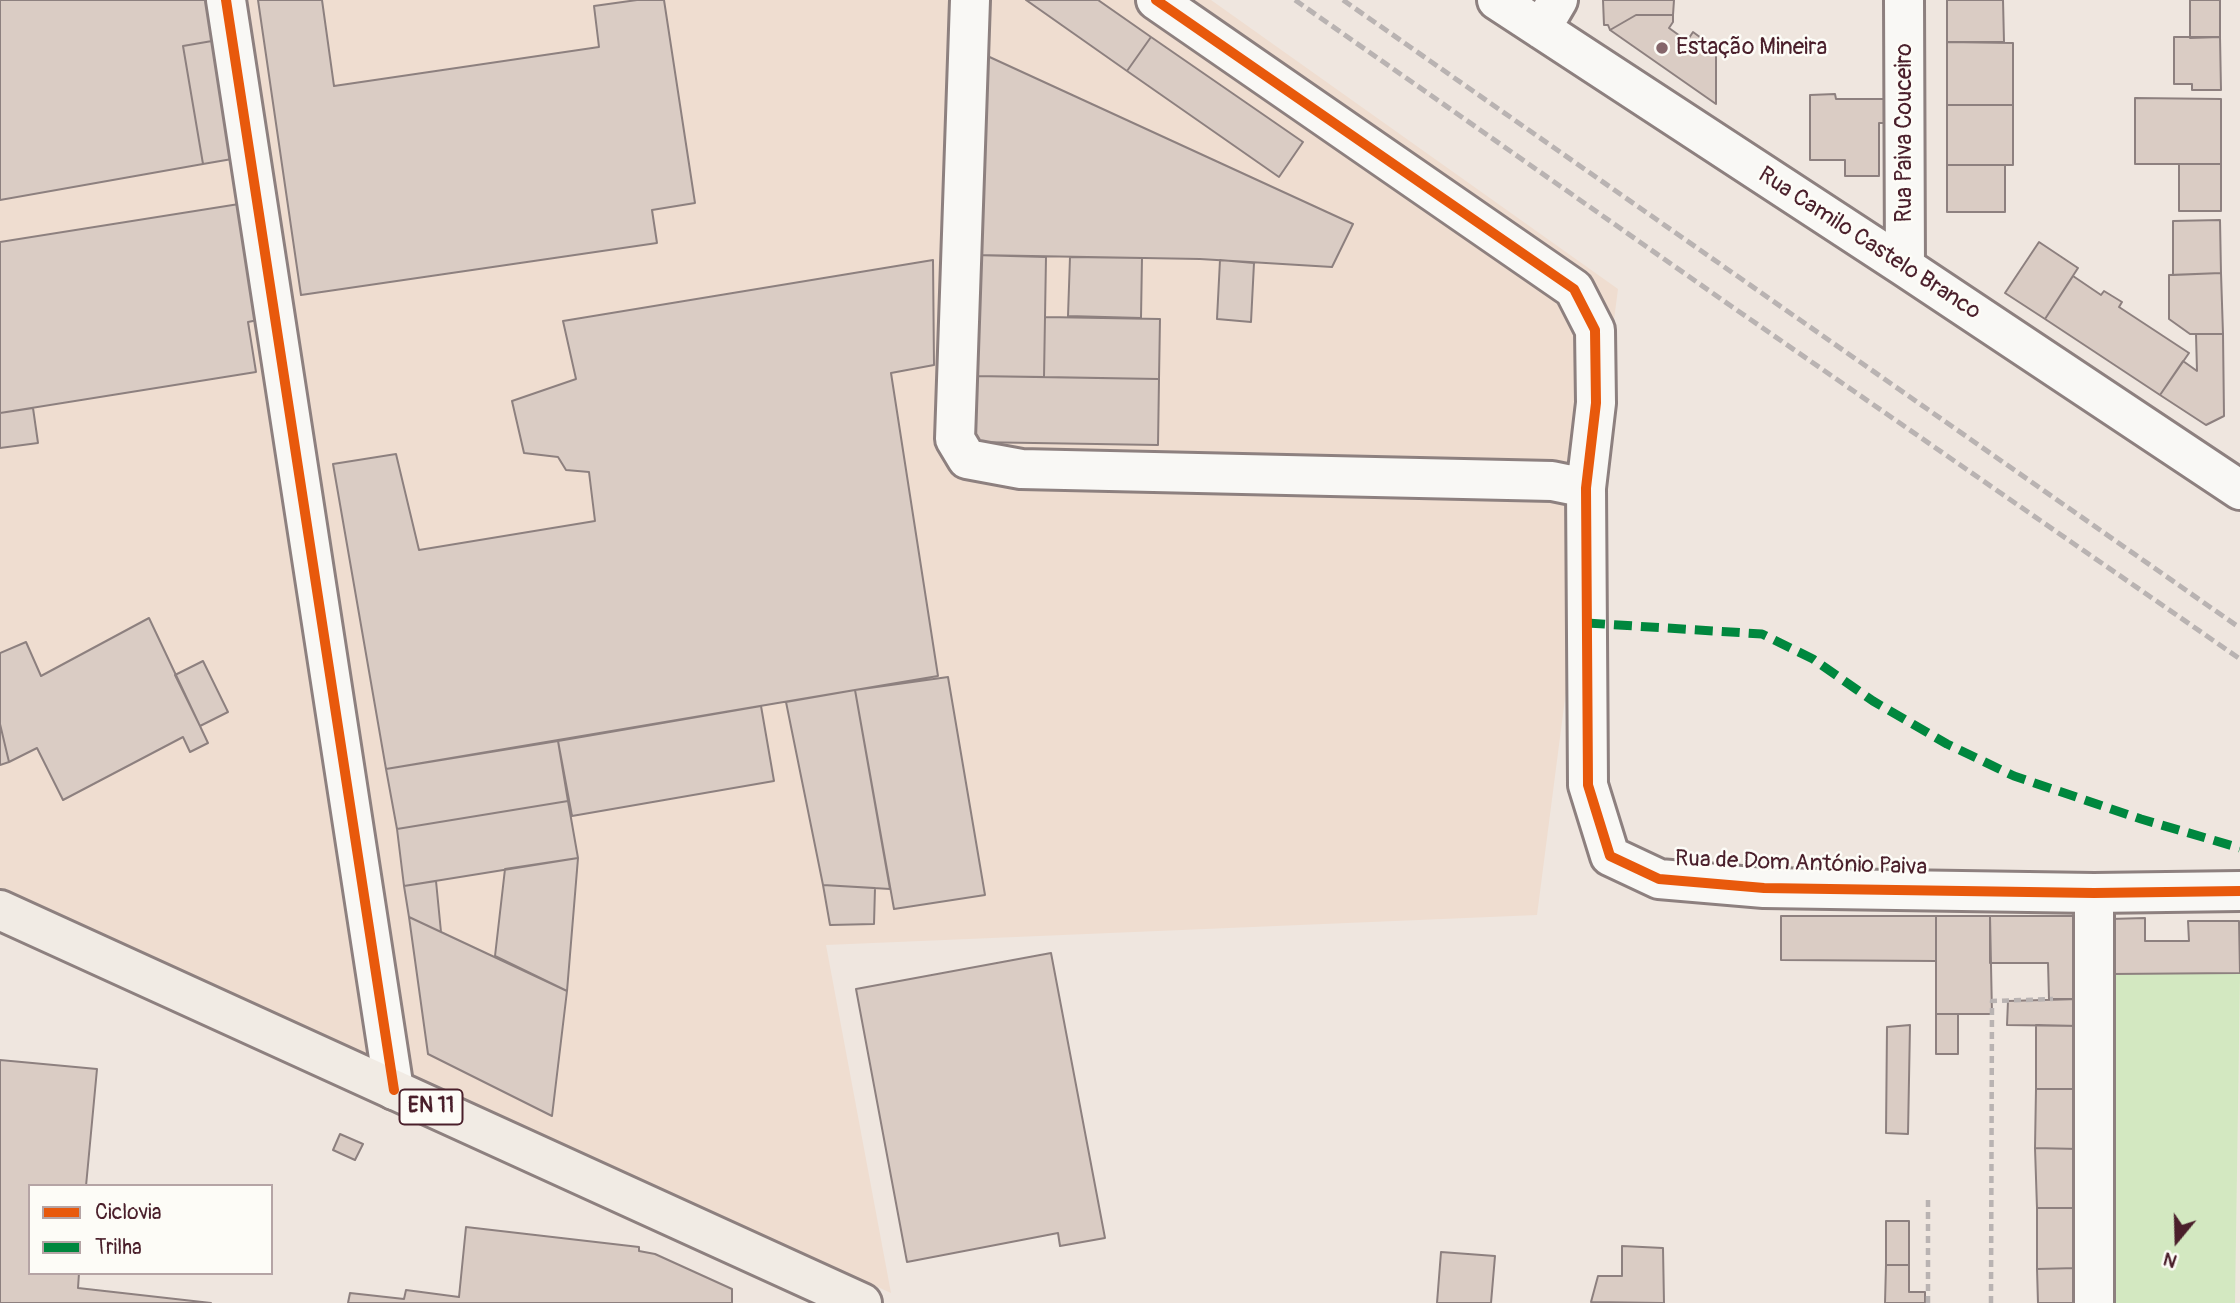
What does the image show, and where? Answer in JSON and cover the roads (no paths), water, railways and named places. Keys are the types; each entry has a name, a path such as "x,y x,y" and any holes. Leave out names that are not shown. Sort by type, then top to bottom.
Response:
{"main road":[{"name":"EN 11","path":"0,910 862,1303"}],"street":[{"path":"226,0 394,1090"},
{"path":"970,0 955,439 967,459 1021,468 1552,481 1586,488"},
{"name":"Rua de Dom António Paiva","path":"1156,0 1574,289 1595,330 1596,402 1586,488 1588,785 1610,856 1660,879 1764,888 2094,893 2240,891"},
{"name":"Rua Camilo Castelo Branco","path":"1497,0 1550,15 1905,267 2240,490"},
{"name":"Rua Paiva Couceiro","path":"1904,0 1905,267"},
{"path":"2094,893 2094,1303"}],"railway":[{"path":"1295,0 2240,659"},
{"path":"1343,0 2240,628"}],"place":[{"name":"Estação Mineira","path":"1662,48"}]}
